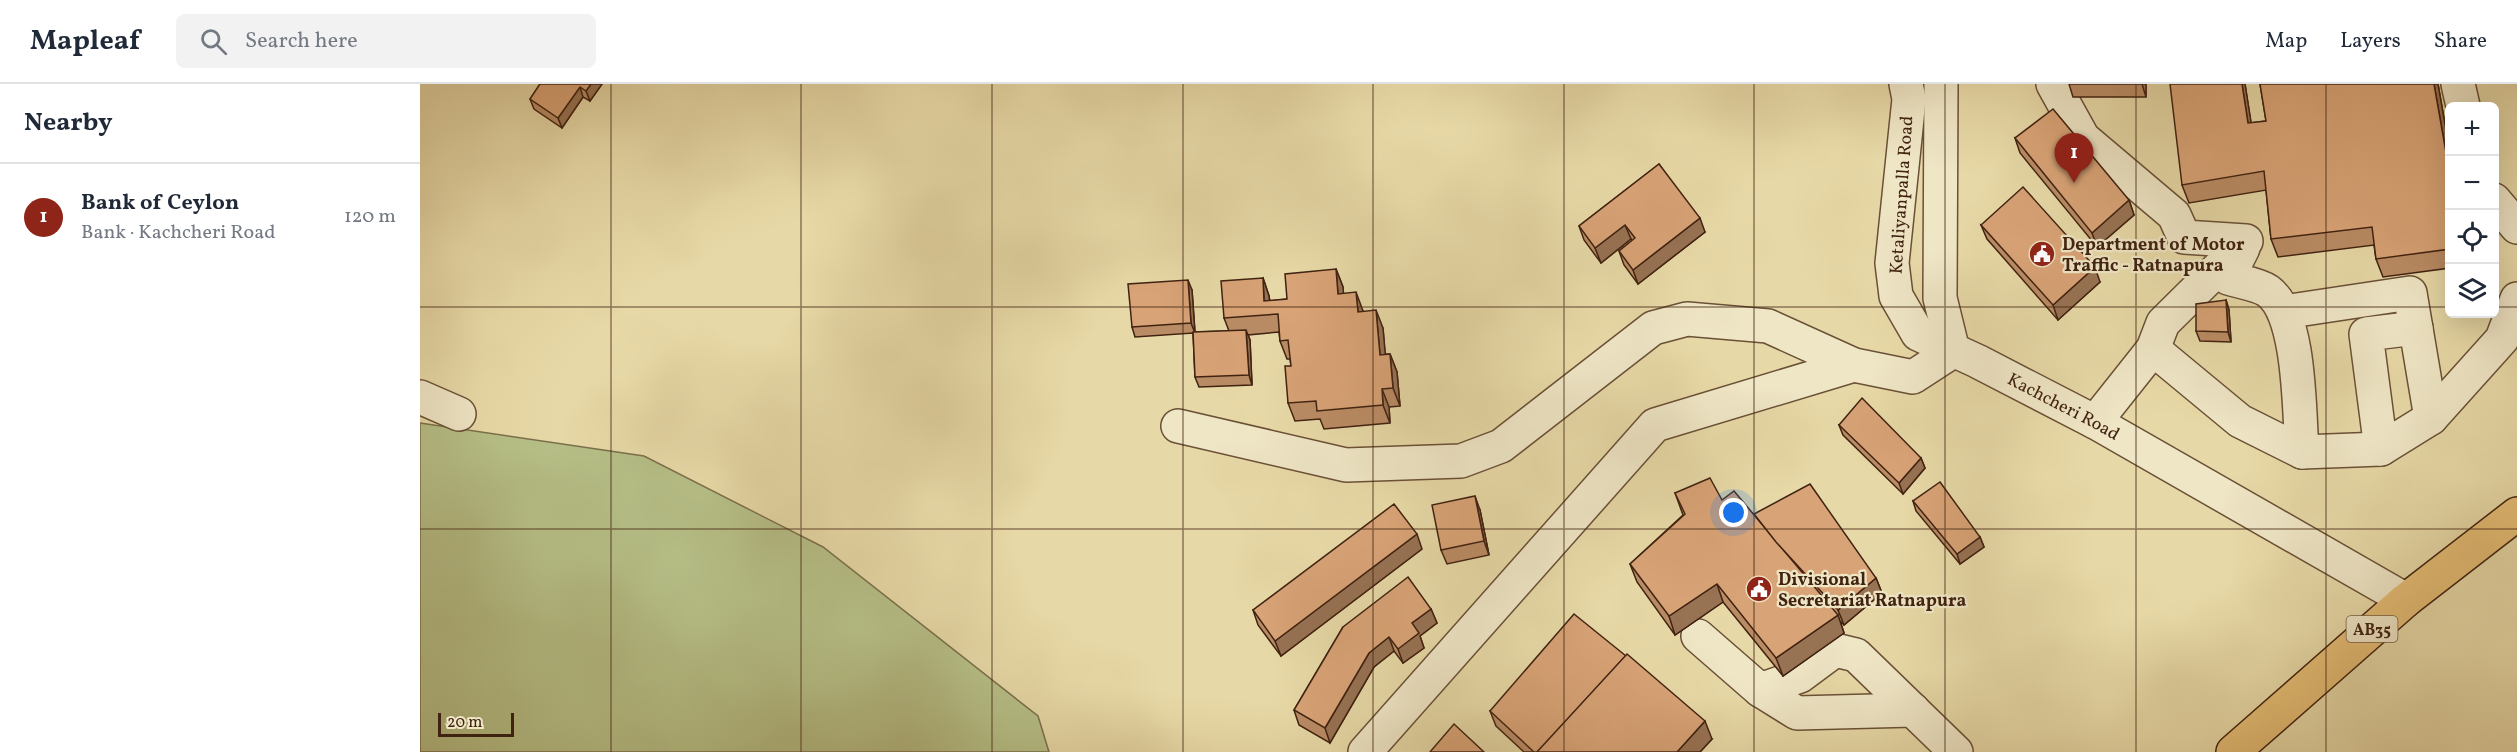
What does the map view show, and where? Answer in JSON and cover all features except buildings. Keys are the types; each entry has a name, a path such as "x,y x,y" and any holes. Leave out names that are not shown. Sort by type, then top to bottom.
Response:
{"main road":[{"name":"AB35","path":"2233,752 2406,600 2517,513"}],"street":[{"name":"Ketaliyanpalla Road","path":"1906,84 1909,99 1892,262 1896,296 1918,334 1953,351"},
{"path":"1178,426 1346,465 1461,461 1501,446 1653,328 1688,319 1768,326 1854,365 1912,377 1953,351 1940,298 1941,84"},
{"path":"2053,84 2083,138 2174,215 2184,237 2246,241"},
{"path":"2458,84 2462,102"},
{"path":"2499,206 2517,227"},
{"path":"2246,241 2228,278 2268,291 2284,312 2294,343 2302,452"},
{"path":"2095,422 2153,349 2163,323 2246,241"},
{"path":"2284,312 2410,293 2431,418"},
{"path":"2153,349 2240,421 2302,452 2381,449 2431,418 2502,339 2517,299"},
{"path":"2381,449 2366,334 2416,328"},
{"name":"Kachcheri Road","path":"1953,351 2095,422 2406,600"},
{"path":"1365,752 1655,425 1854,365"},
{"path":"420,397 459,414"},
{"path":"1698,636 1760,690 1797,713 1913,710"},
{"path":"1760,690 1800,676 1835,650 1856,655 1956,752"}],"green space":[{"path":"420,423 644,456 823,547 1038,716 1049,752 420,752"}],"place":[{"name":"Bank of Ceylon","path":"2074,183"},
{"name":"Department of Motor Traffic - Ratnapura","path":"2042,254"},
{"name":"Divisional Secretariat Ratnapura","path":"1759,589"}]}
